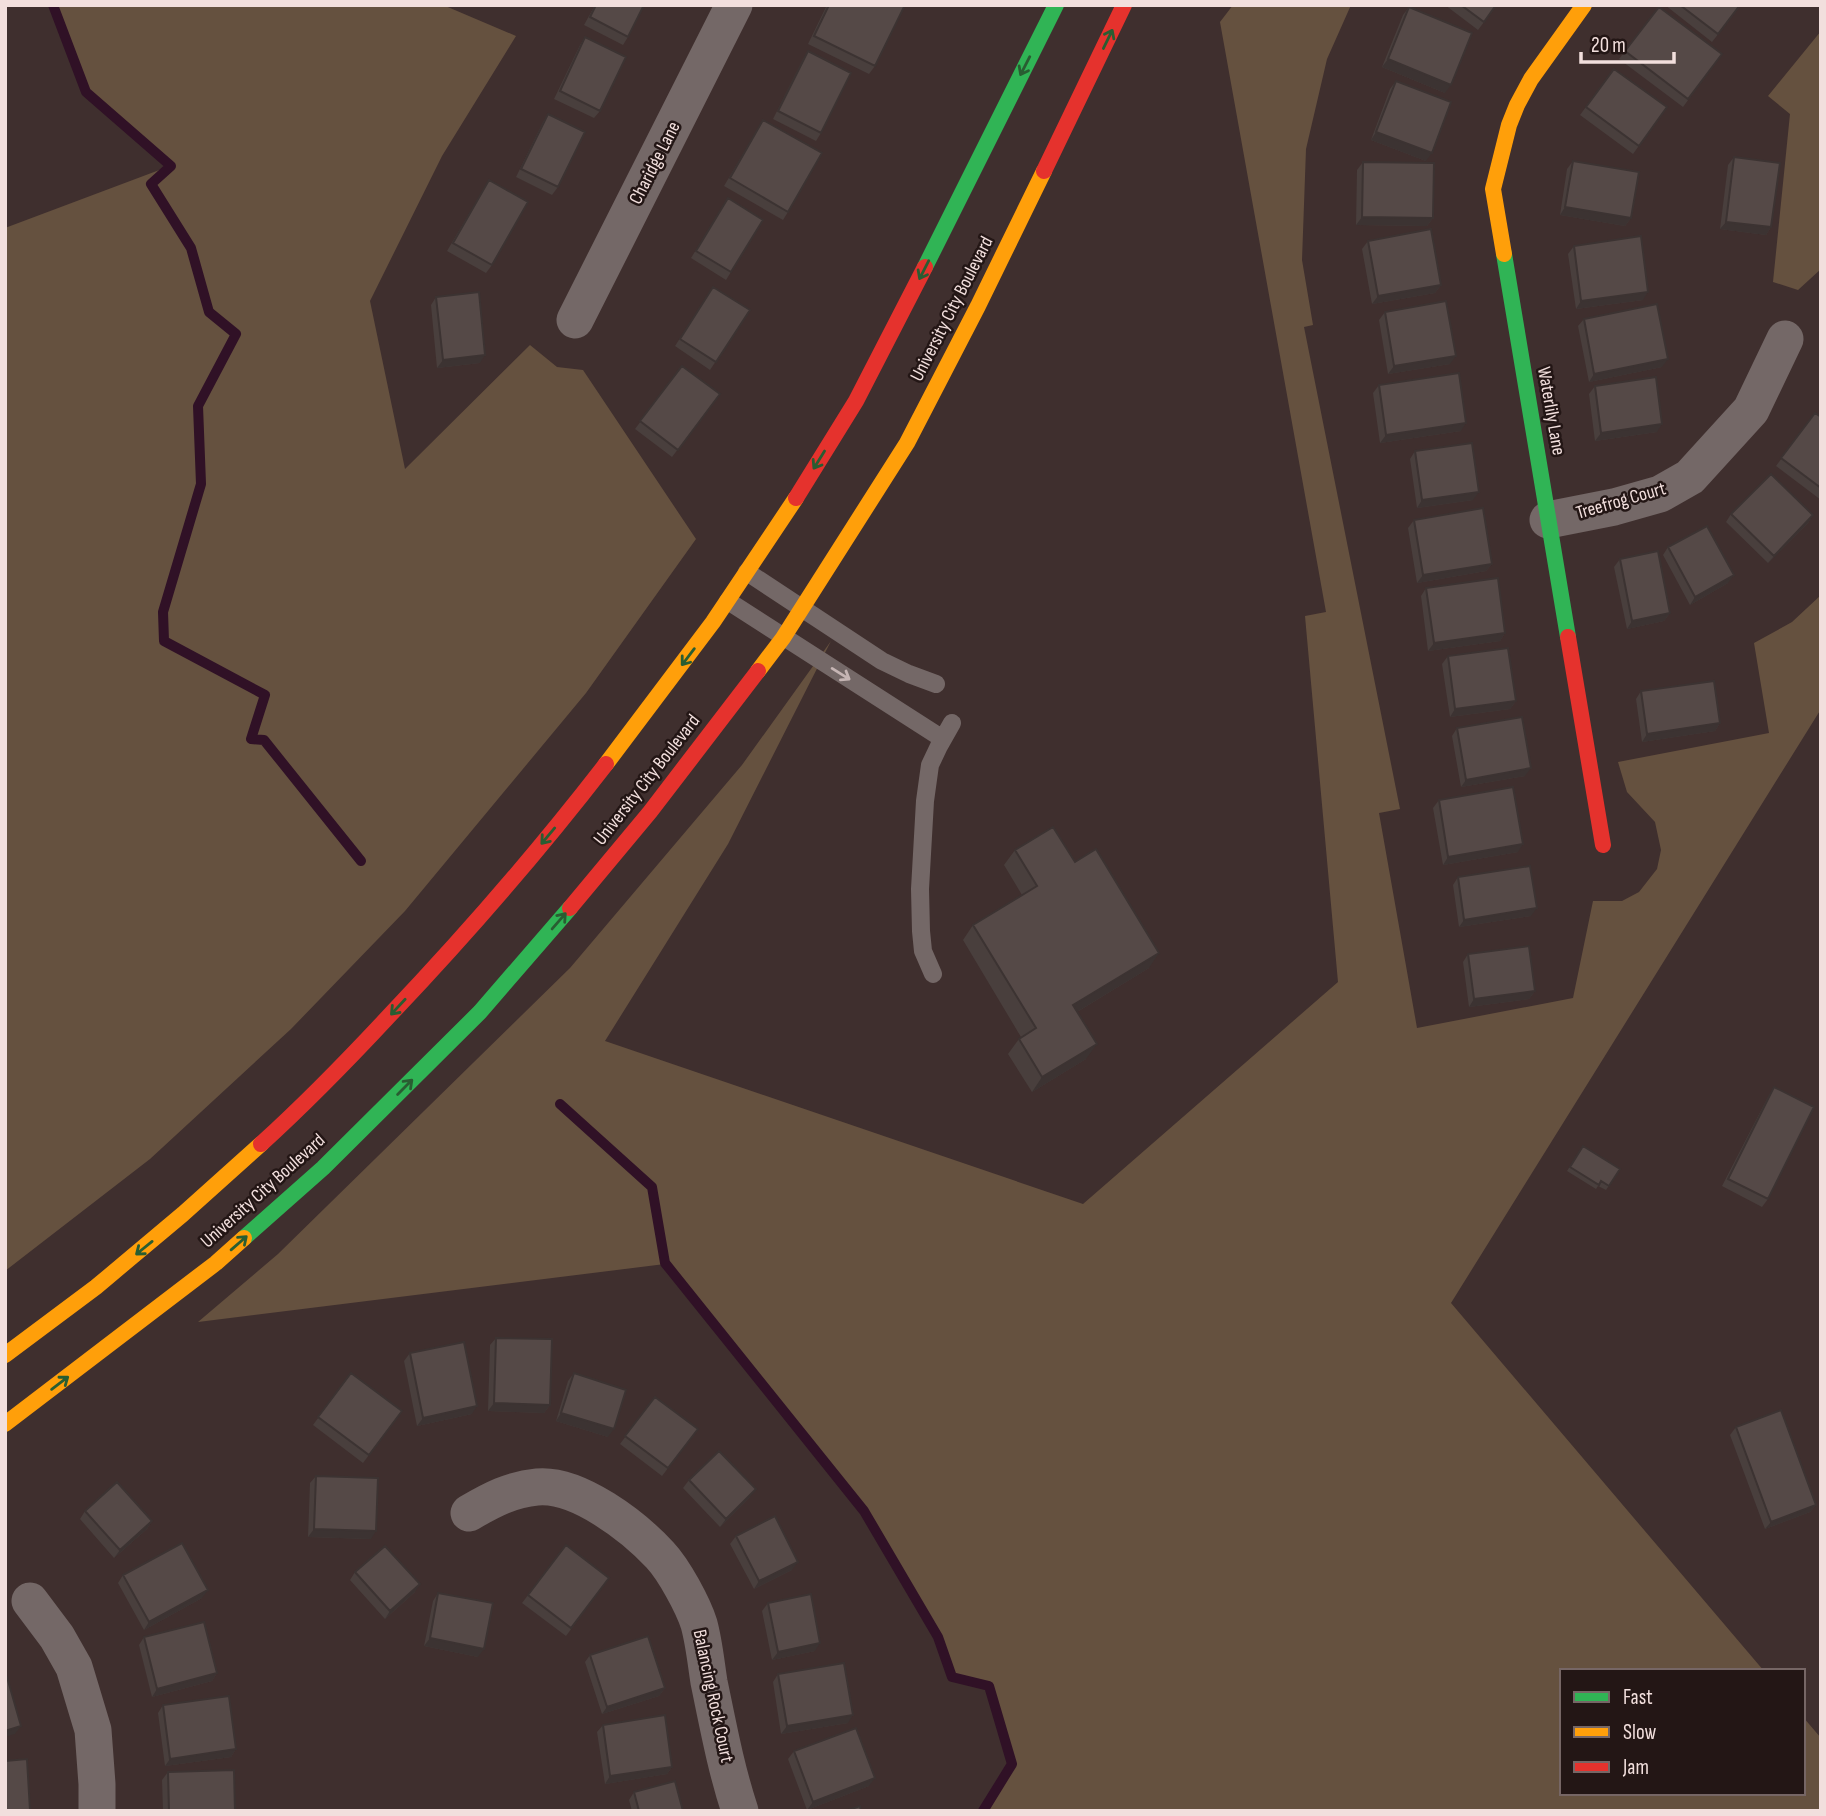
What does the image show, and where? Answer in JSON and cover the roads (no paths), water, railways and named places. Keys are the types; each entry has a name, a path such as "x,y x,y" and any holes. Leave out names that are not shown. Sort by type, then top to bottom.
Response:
{"main road":[{"name":"University City Boulevard","path":"5,1355 67,1311 181,1217 282,1125 352,1055 503,892 603,770 703,638 787,512 855,402 1056,5"},
{"name":"University City Boulevard","path":"5,1424 216,1263 323,1168 471,1021 650,812 783,638 907,443 984,294 1124,5"},
{"name":"Waterlily Lane","path":"1584,5 1545,58 1518,105 1501,149 1493,189 1603,845"}],"street":[{"name":"Charidge Lane","path":"575,320 734,5"},
{"name":"Treefrog Court","path":"1548,520 1614,507 1660,494 1690,477 1751,410 1785,339"},
{"name":"Balancing Rock Court","path":"469,1513 499,1495 539,1486 567,1491 590,1500 624,1523 661,1556 682,1588 699,1623 720,1739 740,1811"},
{"path":"30,1601 57,1637 74,1667 93,1730 97,1811"}],"lane":[{"path":"747,572 882,661 936,684"},
{"path":"728,601 783,638 948,731 930,765 925,800 921,931 923,951 933,974"}],"waterway":[{"path":"53,5 86,92 171,166 151,184 191,248 209,312 236,334 198,406 201,484 163,612 164,641 265,695 251,739 264,740 361,861"},
{"path":"560,1104 652,1187 665,1263 864,1511 938,1637 952,1677 989,1686 1012,1764 983,1811"}]}
